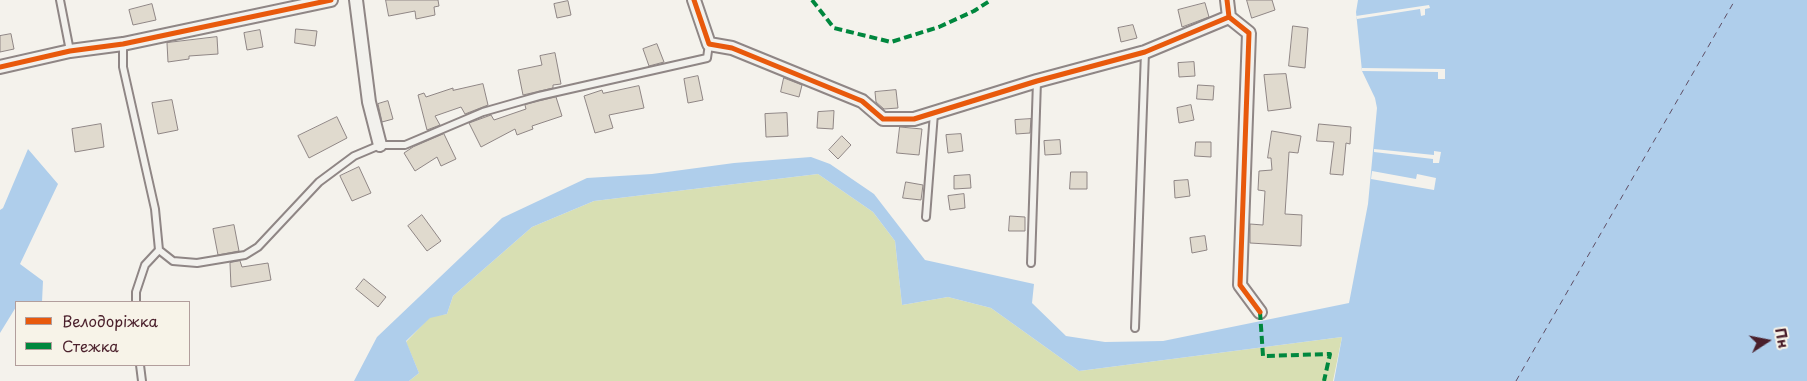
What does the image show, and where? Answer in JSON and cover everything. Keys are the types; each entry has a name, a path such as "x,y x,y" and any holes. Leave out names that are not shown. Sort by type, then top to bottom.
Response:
{"street":[{"path":"0,67 70,51 123,44 331,0"},
{"path":"356,0 369,102 380,145"},
{"path":"694,0 709,44 732,48 862,101 883,119 914,119 1037,81 1145,52 1229,17"},
{"path":"1227,0 1229,17 1249,33 1240,285 1260,312"}],"lane":[{"path":"60,0 70,51"},
{"path":"123,44 123,67 155,209 159,250 173,261 189,262 245,255 258,247 319,182 354,156 380,145 405,145 483,112 539,96 707,58 709,44"},
{"path":"1135,328 1145,52"},
{"path":"1031,263 1037,81"},
{"path":"926,217 934,113"},
{"path":"136,301 136,292 145,265 159,250"},
{"path":"140,366 142,381"}],"green space":[{"path":"818,174 873,212 895,241 902,305 948,297 991,308 1079,371 1342,337 1333,381 409,381 419,373 406,342 430,317 447,314 453,296 532,227 594,201"}],"water":[{"path":"1358,0 1807,0 1807,381 1334,381 1342,337 1079,371 991,308 948,297 902,305 895,241 873,212 818,174 594,201 532,227 453,296 447,314 430,318 406,341 419,373 409,381 354,381 377,337 502,218 587,178 652,174 734,163 811,157 830,164 874,194 925,260 1034,284 1032,303 1066,336 1105,342 1163,341 1349,303 1368,204 1377,108 1375,98 1362,71 1356,12"},
{"path":"28,149 58,184 20,264 43,281 42,301 15,301 15,309 0,333 0,210 3,208"}],"pier":[{"path":"1429,5 1430,8 1425,9 1425,15 1421,16 1420,9 1357,19 1356,16"},
{"path":"1362,68 1445,69 1445,79 1438,79 1438,72 1362,71"},
{"path":"1374,149 1434,155 1434,151 1441,152 1439,163 1433,163 1433,159 1374,152"},
{"path":"1372,171 1416,179 1417,174 1436,178 1434,190 1371,179"}],"building":[{"path":"386,0 438,0 439,6 434,7 435,15 416,19 415,11 389,16"},
{"path":"1247,0 1272,0 1275,10 1252,18"},
{"path":"568,1 571,15 557,18 554,4"},
{"path":"1205,3 1209,17 1182,27 1178,10"},
{"path":"152,4 156,20 133,25 129,10"},
{"path":"1133,25 1137,38 1121,42 1118,28"},
{"path":"1293,26 1308,28 1305,68 1289,66"},
{"path":"296,29 317,31 315,46 295,43"},
{"path":"260,30 263,47 247,50 244,33"},
{"path":"11,34 14,49 0,52 0,36"},
{"path":"217,37 218,54 189,56 189,59 168,62 167,43"},
{"path":"657,44 664,62 649,66 643,49"},
{"path":"555,53 561,84 553,85 553,88 523,95 518,70 542,65 540,56"},
{"path":"1194,62 1195,76 1179,77 1178,63"},
{"path":"1286,74 1291,108 1268,111 1264,75"},
{"path":"698,76 703,100 688,103 684,79"},
{"path":"784,78 802,85 799,97 781,92"},
{"path":"483,84 488,105 465,114 461,107 435,116 440,125 427,130 418,95 424,93 426,97 453,88 453,90"},
{"path":"1198,85 1214,86 1213,100 1197,99"},
{"path":"639,86 644,108 609,115 613,128 595,133 584,96 602,90 603,93"},
{"path":"896,90 898,108 884,109 876,102 875,92"},
{"path":"556,97 562,116 532,126 533,129 517,135 515,129 481,147 469,123 491,115 494,120 526,109 525,105"},
{"path":"172,100 178,130 158,134 152,103"},
{"path":"388,101 393,119 382,122 378,104"},
{"path":"1191,105 1194,120 1179,123 1177,108"},
{"path":"834,111 833,129 817,128 818,112"},
{"path":"787,113 788,136 766,137 765,114"},
{"path":"337,117 347,138 309,158 298,136"},
{"path":"1031,119 1030,133 1016,134 1015,120"},
{"path":"101,124 104,147 75,152 72,129"},
{"path":"1319,124 1351,127 1350,144 1346,143 1343,175 1330,174 1334,142 1317,141"},
{"path":"900,127 922,129 919,155 897,153"},
{"path":"1272,131 1301,136 1298,153 1289,152 1285,214 1302,215 1301,246 1250,243 1250,224 1263,225 1265,191 1258,190 1259,171 1272,170 1271,158 1268,158"},
{"path":"444,134 456,159 441,166 437,157 415,171 404,153 413,147"},
{"path":"961,134 963,151 948,153 946,135"},
{"path":"842,136 851,145 838,159 829,150"},
{"path":"1060,140 1061,154 1045,155 1044,141"},
{"path":"1196,142 1211,142 1211,157 1195,156"},
{"path":"359,167 371,193 352,201 340,176"},
{"path":"1071,172 1087,172 1087,189 1070,189"},
{"path":"970,175 971,188 954,189 954,176"},
{"path":"1188,180 1190,196 1175,198 1174,181"},
{"path":"906,182 923,185 921,200 903,198"},
{"path":"964,194 965,208 950,210 948,196"},
{"path":"422,215 441,241 427,251 408,226"},
{"path":"1010,216 1025,217 1025,231 1009,231"},
{"path":"234,225 239,251 218,255 213,229"},
{"path":"1205,236 1207,250 1192,253 1190,238"},
{"path":"240,261 242,267 268,263 271,280 231,287 230,263"},
{"path":"364,279 386,297 378,307 356,289"}],"ferry route":[{"path":"1516,381 1735,0"}],"marked path":[{"path":"812,0 834,28 891,42 939,27 974,11 991,0"},
{"path":"1260,312 1263,356 1330,354 1324,381"}],"cycle path":[{"path":"0,67 70,51 123,44 331,0"},
{"path":"694,0 709,44 732,48 862,101 883,119 914,119 1037,81 1145,52 1229,17"},
{"path":"1227,0 1229,17 1249,33 1240,285 1260,312"}]}
